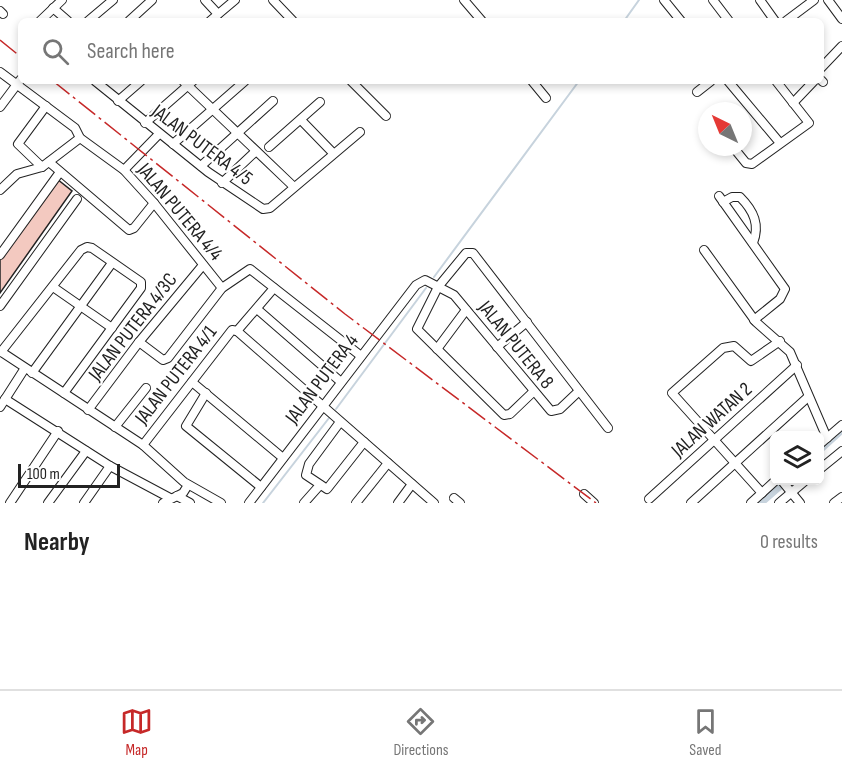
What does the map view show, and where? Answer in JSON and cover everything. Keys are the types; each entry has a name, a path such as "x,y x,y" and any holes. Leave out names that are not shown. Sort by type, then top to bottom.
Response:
{"street":[{"path":"43,18 62,0"},
{"path":"92,18 113,0"},
{"path":"132,18 153,0"},
{"path":"205,0 218,14"},
{"path":"213,18 235,0"},
{"path":"273,0 290,18"},
{"path":"464,0 479,18"},
{"path":"664,0 679,18"},
{"path":"713,0 727,18"},
{"path":"760,0 773,18"},
{"path":"790,18 814,0"},
{"path":"828,0 842,19"},
{"path":"53,8 65,18"},
{"path":"824,65 842,46"},
{"name":"JALAN PUTERA 4/4","path":"0,72 18,81"},
{"path":"0,107 18,82"},
{"name":"JALAN PUTERA 4/4","path":"22,84 75,128 80,138 124,170 154,203 222,288"},
{"name":"JALAN PUTERA 4/5","path":"98,84 222,183 263,209 270,208 293,186"},
{"path":"118,101 138,84"},
{"path":"145,123 187,84"},
{"path":"189,84 293,186 360,132"},
{"path":"173,144 241,84"},
{"path":"354,84 386,116"},
{"path":"534,84 546,98"},
{"path":"697,92 707,84"},
{"path":"731,84 780,143"},
{"path":"741,156 749,164 808,123 778,84"},
{"path":"793,103 811,84"},
{"path":"201,166 273,101"},
{"path":"269,147 320,102"},
{"path":"46,106 18,144 45,165 60,172 129,230 134,228 154,203"},
{"path":"301,120 333,153"},
{"path":"124,170 159,134"},
{"path":"0,190 18,174 45,165 80,138"},
{"path":"222,183 256,151"},
{"path":"0,255 60,172"},
{"path":"753,243 757,228 750,208 740,197 721,199 784,290 780,299 754,320"},
{"path":"0,306 77,199"},
{"path":"64,393 142,285 92,248 83,248 0,351 143,445 188,485 221,503"},
{"path":"704,250 754,320 780,341 797,365 808,397 827,438"},
{"path":"534,392 510,414 501,413 417,329 438,287 470,252 608,428"},
{"path":"112,263 80,307 2,403 58,431 110,466 170,499 190,503"},
{"name":"JALAN PUTERA 4/3C","path":"88,410 139,342 203,265"},
{"path":"139,342 164,360 168,358 222,288 250,269 361,356"},
{"name":"JALAN PUTERA 8","path":"425,280 454,295 547,408 555,412 579,391"},
{"name":"JALAN PUTERA 4","path":"249,503 416,285 425,280"},
{"path":"52,287 112,328"},
{"name":"JALAN PUTERA 4/1","path":"143,445 232,330 237,331 274,288"},
{"path":"257,309 341,381"},
{"path":"437,349 466,310"},
{"path":"497,347 527,322"},
{"path":"237,331 434,503"},
{"path":"762,492 673,398 672,393 723,348 734,346 751,361 780,341"},
{"name":"JALAN WATAN 2","path":"649,499 797,365"},
{"path":"192,382 283,458"},
{"path":"115,427 146,388"},
{"path":"206,393 186,426 261,487"},
{"path":"691,503 808,397"},
{"path":"340,422 305,471 306,475 325,489 330,486 364,442"},
{"path":"824,440 842,425"},
{"path":"13,502 58,431"},
{"path":"48,503 86,451"},
{"path":"824,465 842,451"},
{"path":"356,503 388,463"},
{"path":"84,503 110,466"},
{"path":"398,503 412,484"},
{"path":"170,499 188,485"},
{"path":"751,503 762,492 775,485"},
{"path":"784,485 800,503"},
{"path":"779,503 799,485"},
{"path":"304,503 320,486"},
{"path":"584,494 594,503"},
{"path":"834,503 842,497"}],"building":[{"path":"57,179 72,191 0,293 0,257"}],"waterway":[{"path":"626,18 639,0"},
{"path":"434,277 577,84"},
{"path":"336,409 426,288"},
{"path":"263,503 329,418"},
{"path":"824,446 842,430"},
{"path":"761,503 781,485"}],"power":[{"path":"0,40 18,55"},
{"path":"57,84 345,314 596,503"}]}
